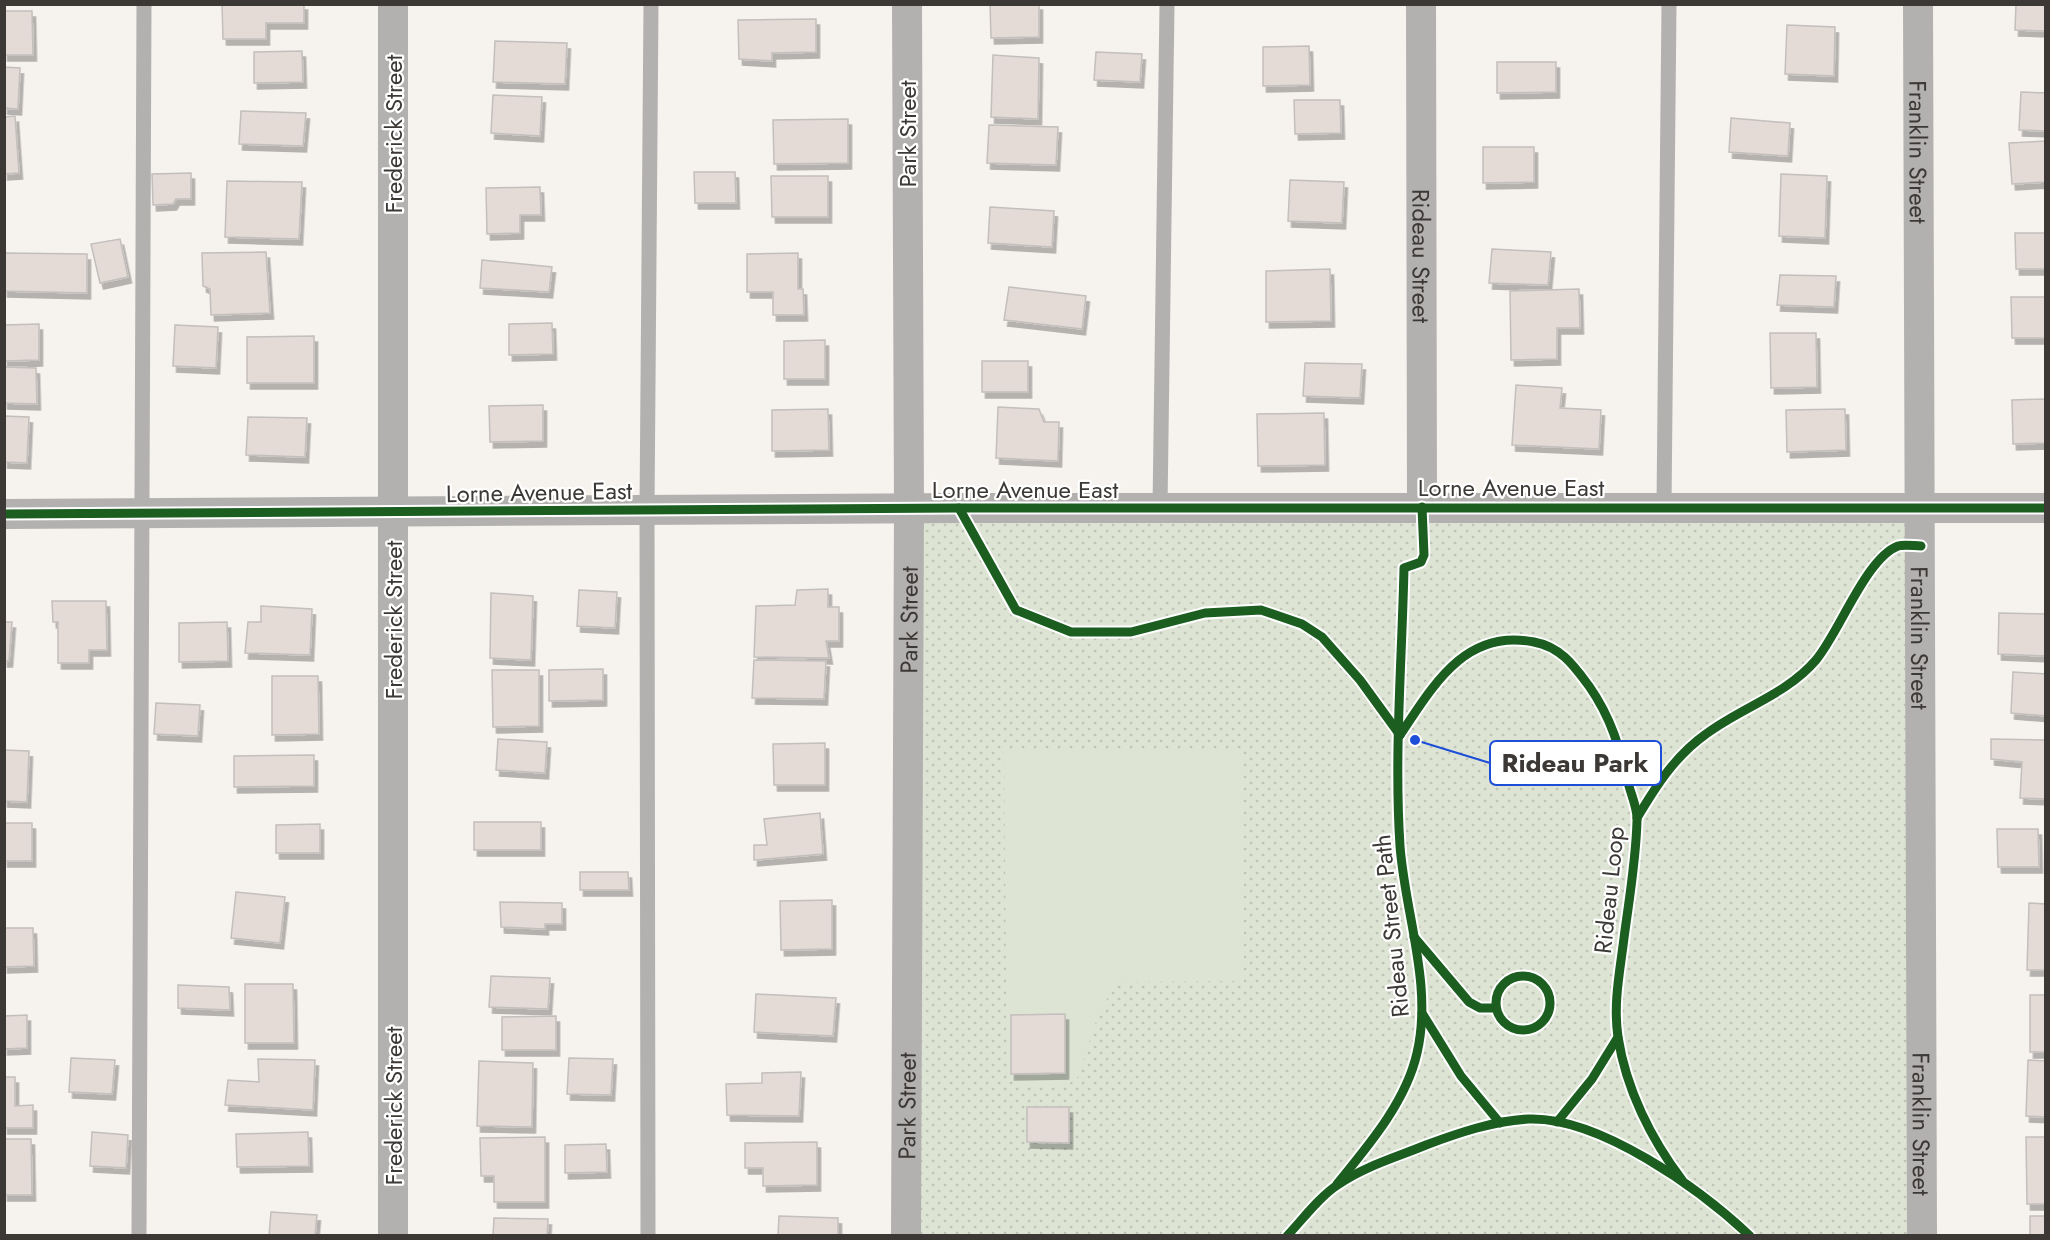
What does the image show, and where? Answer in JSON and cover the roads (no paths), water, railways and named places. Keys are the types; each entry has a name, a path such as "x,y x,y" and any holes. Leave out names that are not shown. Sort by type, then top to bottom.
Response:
{"street":[{"name":"Frederick Street","path":"393,4 393,1236"},
{"name":"Park Street","path":"906,1236 909,509 907,4"},
{"name":"Rideau Street","path":"1421,4 1422,507"},
{"name":"Franklin Street","path":"1918,4 1922,509 1922,1236"},
{"name":"Lorne Avenue East","path":"4,514 1664,506 2046,508"}],"lane":[{"path":"139,1236 144,4"},
{"path":"648,1236 646,511 651,4"},
{"path":"1160,508 1167,4"},
{"path":"1664,506 1669,4"}],"place":[{"name":"Rideau Park","path":"1415,740"}]}
